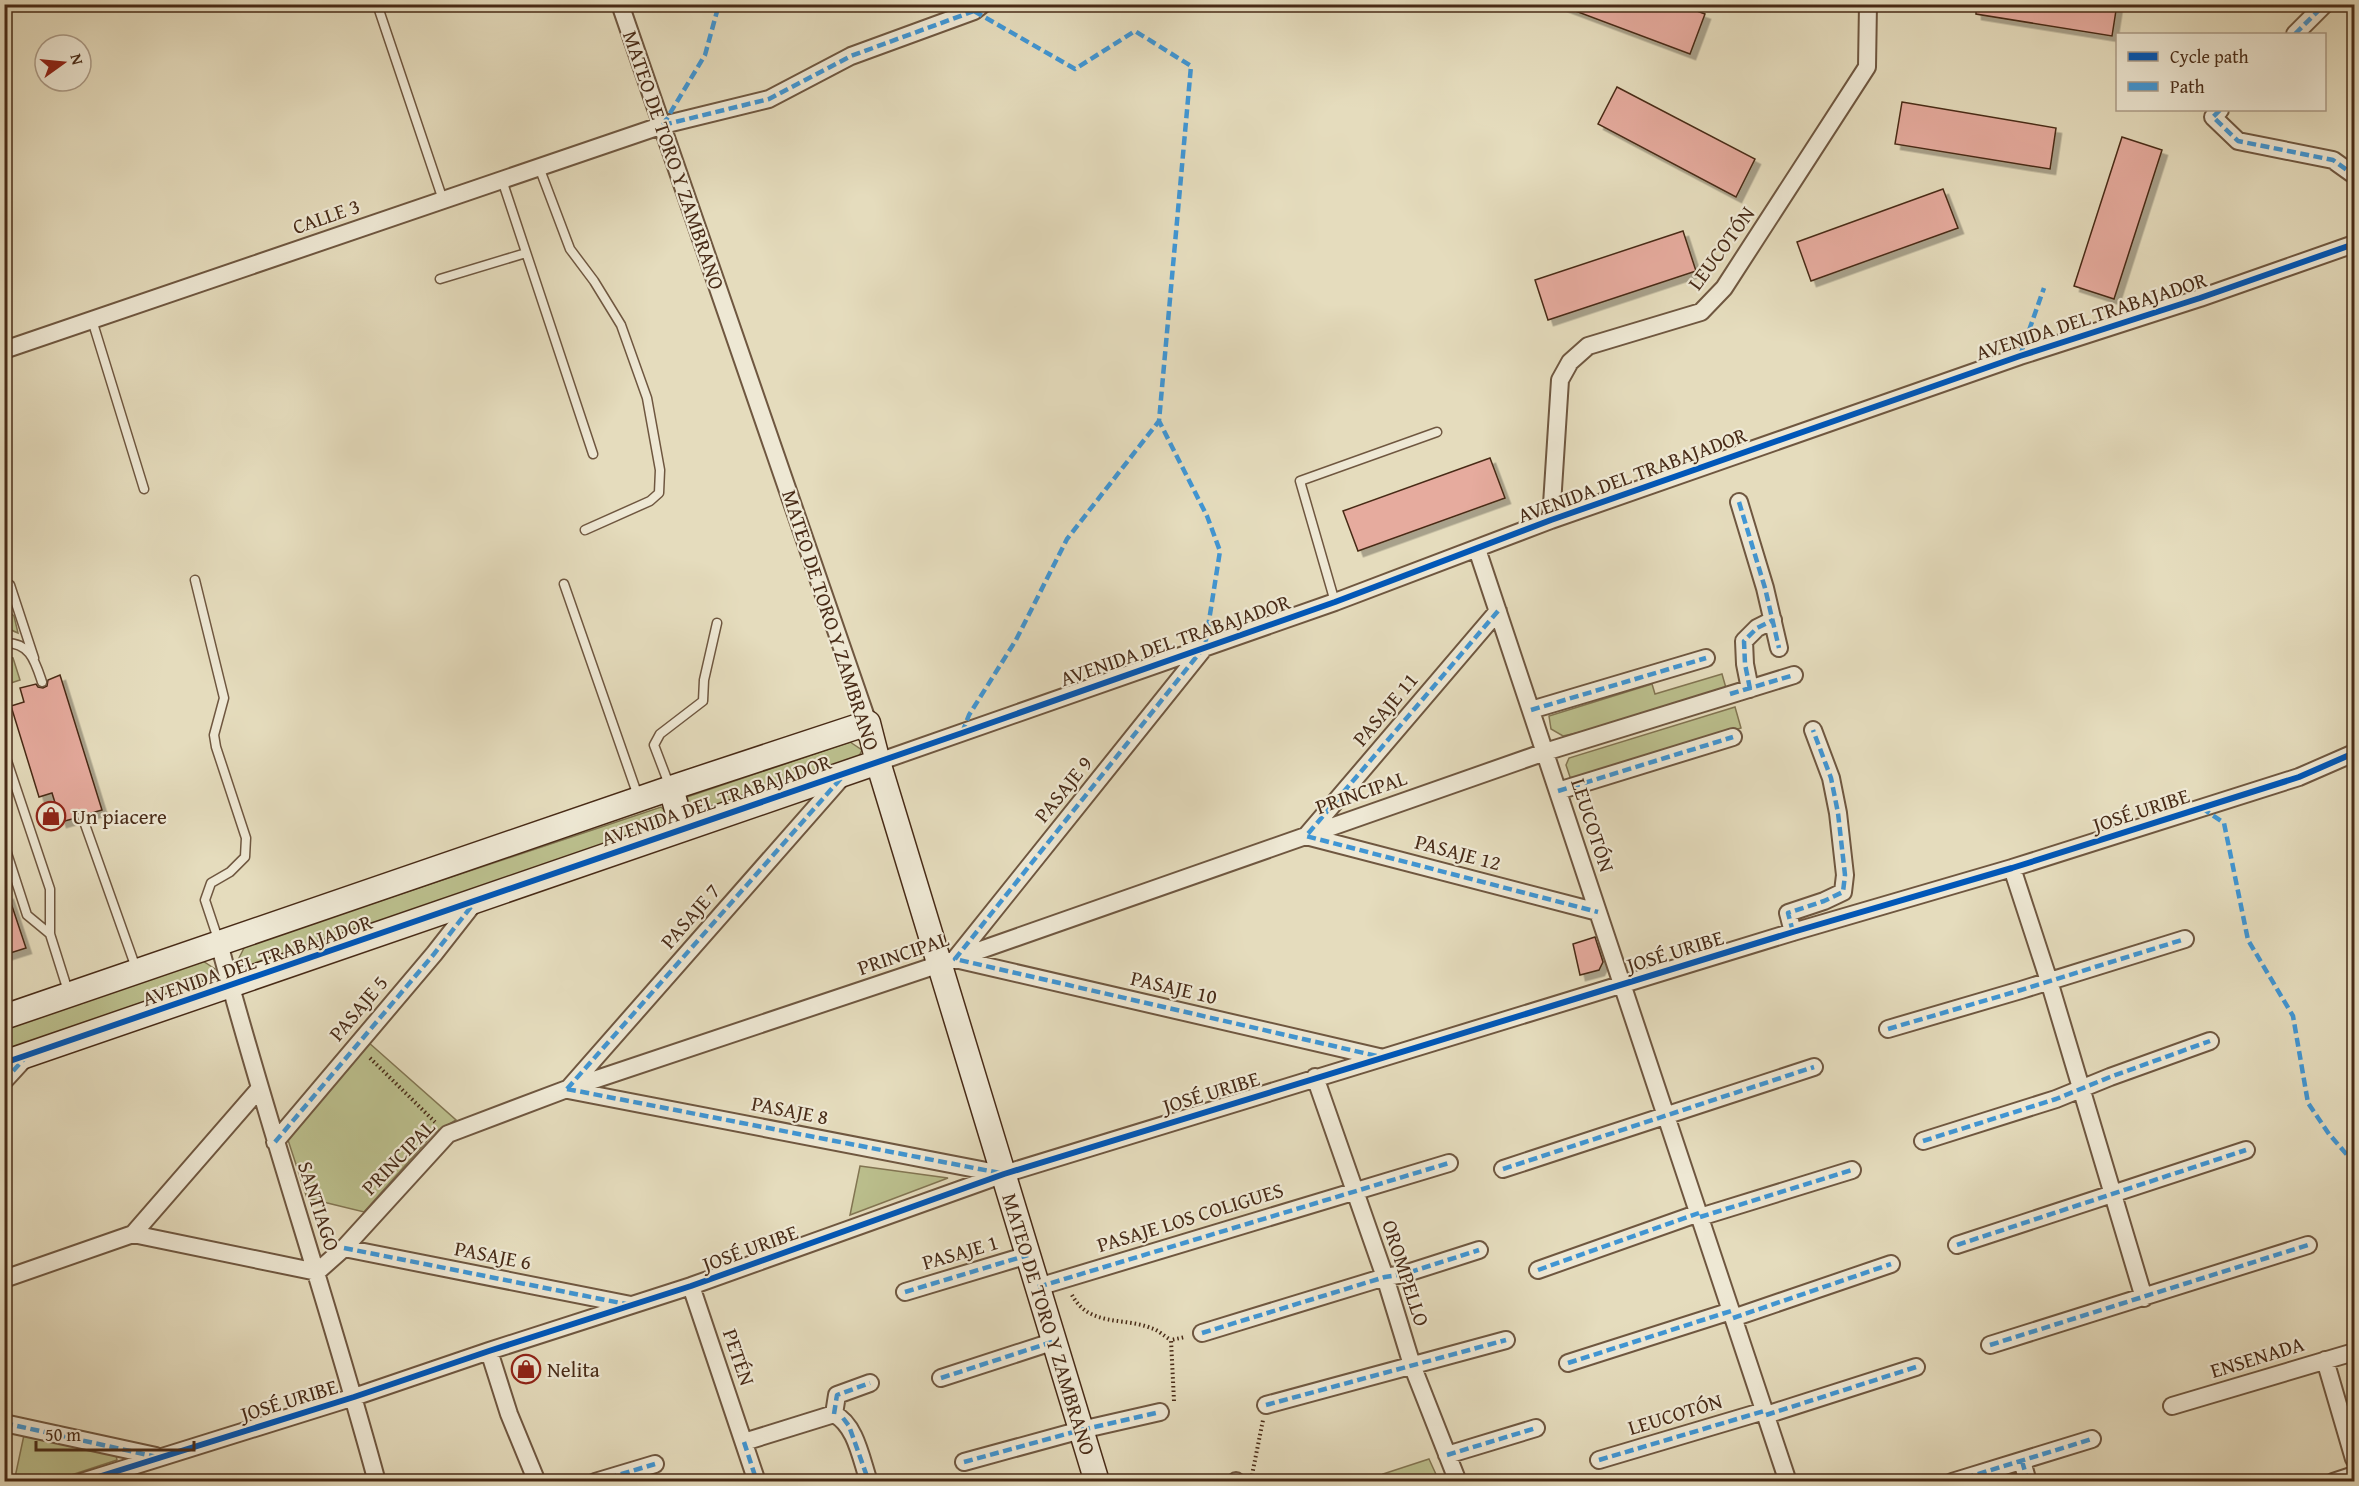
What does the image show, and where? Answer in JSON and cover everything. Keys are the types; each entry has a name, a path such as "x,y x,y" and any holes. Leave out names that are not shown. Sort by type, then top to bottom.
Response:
{"street":[{"name":"MATEO DE TORO Y ZAMBRANO","path":"620,4 868,723 878,762 947,962 1004,1174 1097,1482"},
{"name":"CALLE 3","path":"4,350 663,125 770,99 851,56 974,11 983,4"},
{"name":"LEUCOTÓN","path":"1551,520 1560,380 1570,362 1588,346 1701,312 1724,288 1866,67 1868,4"},
{"path":"2296,33 2325,4"},
{"path":"2219,111 2212,117 2238,141 2333,160 2355,175"},
{"name":"AVENIDA DEL TRABAJADOR","path":"16,1060 474,903 682,828 1335,602 1551,520 2020,356 2200,298 2355,244"},
{"path":"1739,502 1779,648"},
{"name":"LEUCOTÓN","path":"1477,549 1788,1482"},
{"name":"PASAJE 11","path":"1306,836 1498,611"},
{"path":"1750,689 1745,664 1744,641 1757,628 1773,620"},
{"name":"PASAJE 9","path":"947,962 1205,646"},
{"path":"1531,710 1706,658"},
{"name":"PRINCIPAL","path":"317,1272 344,1248 447,1134 567,1089 947,962 1545,752 1794,675"},
{"name":"AVENIDA DEL TRABAJADOR","path":"4,1017 671,788 868,723"},
{"path":"1793,932 1788,913 1843,892 1845,875 1838,813 1831,778 1813,730"},
{"path":"1558,791 1733,737"},
{"name":"JOSÉ URIBE","path":"82,1482 354,1397 489,1351 691,1287 1004,1174 1315,1077 2012,868 2299,777 2355,753"},
{"name":"PASAJE 7","path":"567,1089 846,773"},
{"path":"671,788 682,828"},
{"name":"PASAJE 12","path":"1306,836 1598,912"},
{"path":"2012,868 2049,981 2144,1298"},
{"name":"PASAJE 5","path":"275,1142 474,903"},
{"path":"1888,1029 2185,939"},
{"name":"SANTIAGO","path":"219,943 275,1142 317,1272 377,1482"},
{"name":"PASAJE 10","path":"947,962 1383,1058"},
{"path":"1923,1141 2056,1099 2210,1041"},
{"path":"4,1081 16,1060"},
{"path":"1503,1169 1814,1067"},
{"name":"OROMPELLO","path":"1315,1077 1385,1276 1412,1365 1458,1482"},
{"path":"4,1279 133,1234 260,1088"},
{"name":"PASAJE 8","path":"567,1089 1004,1174"},
{"path":"1957,1245 2246,1150"},
{"name":"PASAJE LOS COLIGUES","path":"1038,1287 1355,1190 1449,1164"},
{"path":"1538,1270 1699,1215 1852,1170"},
{"path":"133,1234 317,1272"},
{"path":"1990,1345 2308,1245"},
{"name":"PASAJE 6","path":"344,1248 632,1306"},
{"path":"1202,1333 1385,1276 1404,1274 1479,1250"},
{"name":"PASAJE 1","path":"905,1292 1028,1255"},
{"path":"1568,1363 1891,1264"},
{"name":"PETÉN","path":"691,1287 757,1482"},
{"path":"1266,1405 1506,1340"},
{"path":"941,1378 1055,1341"},
{"path":"489,1351 509,1414 537,1482"},
{"name":"ENSENADA","path":"2172,1406 2355,1352"},
{"path":"2325,1360 2355,1459"},
{"name":"LEUCOTÓN","path":"1599,1460 1916,1367"},
{"path":"834,1414 837,1395 870,1383"},
{"path":"964,1462 1081,1430 1160,1412"},
{"path":"744,1442 834,1414 843,1418 849,1426 869,1482"},
{"path":"4,1423 158,1457"},
{"path":"1447,1455 1536,1428"},
{"path":"1952,1482 2092,1440"},
{"path":"2022,1461 2028,1482"},
{"path":"596,1482 655,1464"},
{"path":"2333,1482 2355,1475"}],"lane":[{"path":"4,8 14,4"},
{"path":"377,4 443,200"},
{"path":"539,167 570,249 594,281 621,325 647,398 660,470 659,493 650,501 585,530"},
{"path":"502,180 593,454"},
{"path":"440,279 526,253"},
{"path":"92,320 144,489"},
{"path":"1335,602 1300,481 1437,432"},
{"path":"195,580 224,698 214,735 216,747 246,838 245,857 230,872 211,883 205,900 219,943"},
{"path":"564,584 639,799"},
{"path":"4,587 10,585 42,682"},
{"path":"671,788 654,745 660,734 703,701 704,680 717,623"},
{"path":"4,643 26,648 34,658"},
{"path":"4,752 50,889 50,934 69,995"},
{"path":"82,816 137,971"},
{"path":"4,844 27,915 50,934"}],"path":[{"path":"357,1045 447,1134"},
{"path":"1064,1278 1077,1304 1105,1320 1150,1327 1171,1340 1202,1333"},
{"path":"1160,1412 1174,1408 1171,1340"},
{"path":"1244,1479 1252,1476 1266,1405"}],"green space":[{"path":"5,608 14,616 18,633 6,624"},
{"path":"13,658 20,680 5,685 5,659"},
{"path":"1722,674 1726,688 1581,732 1563,736 1551,729 1549,716 1652,684 1655,694"},
{"path":"1735,707 1741,728 1577,779 1570,777 1566,765 1569,758"},
{"path":"850,742 862,750 858,758 696,814 690,807 687,797"},
{"path":"661,807 669,814 667,825 250,968 238,960 245,946"},
{"path":"203,961 215,969 210,982 5,1050 4,1027"},
{"path":"368,1042 456,1120 434,1133 364,1212 307,1198 288,1140"},
{"path":"860,1166 948,1178 850,1215"},
{"path":"24,1435 116,1455 117,1460 53,1481 14,1482"},
{"path":"1429,1459 1439,1481 1385,1481 1383,1474"}],"building":[{"path":"1562,4 1678,4 1705,14 1690,54 1562,6"},
{"path":"1976,4 2117,4 2112,36 1976,14"},
{"path":"1617,87 1755,159 1736,197 1598,124"},
{"path":"1902,102 2056,128 2050,169 1895,144"},
{"path":"2122,137 2162,150 2114,299 2074,286"},
{"path":"1943,189 1958,228 1811,281 1797,242"},
{"path":"1683,231 1696,271 1548,320 1535,280"},
{"path":"1490,458 1505,498 1358,551 1343,511"},
{"path":"60,675 102,810 88,814 80,810 76,818 61,822 52,793 39,797 11,706 24,702 20,688 36,684 43,688 47,686 48,680"},
{"path":"4,894 8,894 26,948 4,955"},
{"path":"1595,937 1603,962 1599,970 1580,975 1573,944"}],"marked path":[{"path":"663,125 705,55 719,4"},
{"path":"663,125 769,99 851,56 974,11 983,4"},
{"path":"2296,33 2325,4"},
{"path":"974,11 1075,69 1135,31 1191,66 1159,421 1207,516 1220,551 1205,646 955,959 1377,1056"},
{"path":"2219,111 2213,117 2238,141 2333,160 2354,175"},
{"path":"2020,356 2044,288"},
{"path":"962,733 969,715 1016,640 1067,539 1159,421"},
{"path":"1739,502 1765,588 1779,648"},
{"path":"1498,611 1306,836 1598,912"},
{"path":"1750,689 1745,664 1744,641 1757,628 1773,620"},
{"path":"1531,710 1706,658"},
{"path":"1730,694 1794,675"},
{"path":"1793,932 1788,913 1843,892 1845,875 1838,813 1831,778 1813,730"},
{"path":"1558,791 1733,737"},
{"path":"567,1089 843,776"},
{"path":"2202,808 2224,823 2248,940 2293,1016 2308,1103 2329,1134 2348,1156 2354,1157"},
{"path":"275,1142 434,954 474,903"},
{"path":"1888,1029 2185,939"},
{"path":"1923,1141 2056,1099 2210,1041"},
{"path":"4,1081 24,1059"},
{"path":"1503,1169 1814,1067"},
{"path":"567,1089 1000,1173"},
{"path":"1957,1245 2246,1150"},
{"path":"1038,1287 1449,1163"},
{"path":"1700,1217 1852,1170"},
{"path":"1538,1270 1699,1213"},
{"path":"1990,1345 2308,1245"},
{"path":"344,1248 626,1304"},
{"path":"1202,1333 1479,1250"},
{"path":"905,1292 1028,1255"},
{"path":"1733,1318 1891,1264"},
{"path":"1568,1363 1731,1311"},
{"path":"1266,1405 1506,1340"},
{"path":"941,1378 1055,1341"},
{"path":"1766,1415 1916,1367"},
{"path":"834,1414 837,1395 870,1383"},
{"path":"1599,1460 1764,1411"},
{"path":"964,1462 1081,1430 1160,1412"},
{"path":"843,1418 849,1426 869,1482"},
{"path":"4,1423 157,1457"},
{"path":"1447,1455 1536,1428"},
{"path":"1952,1482 2092,1439"},
{"path":"744,1442 757,1482"},
{"path":"2022,1461 2028,1482"},
{"path":"595,1482 655,1464"}],"cycle path":[{"path":"4,1063 962,733 1335,602 1551,520 2020,356 2200,298 2354,244"},
{"path":"82,1482 354,1397 691,1286 1004,1174 1793,932 2012,868 2299,777 2354,753"}],"place":[{"name":"Un piacere","path":"51,816"},
{"name":"Nelita","path":"526,1369"}]}
